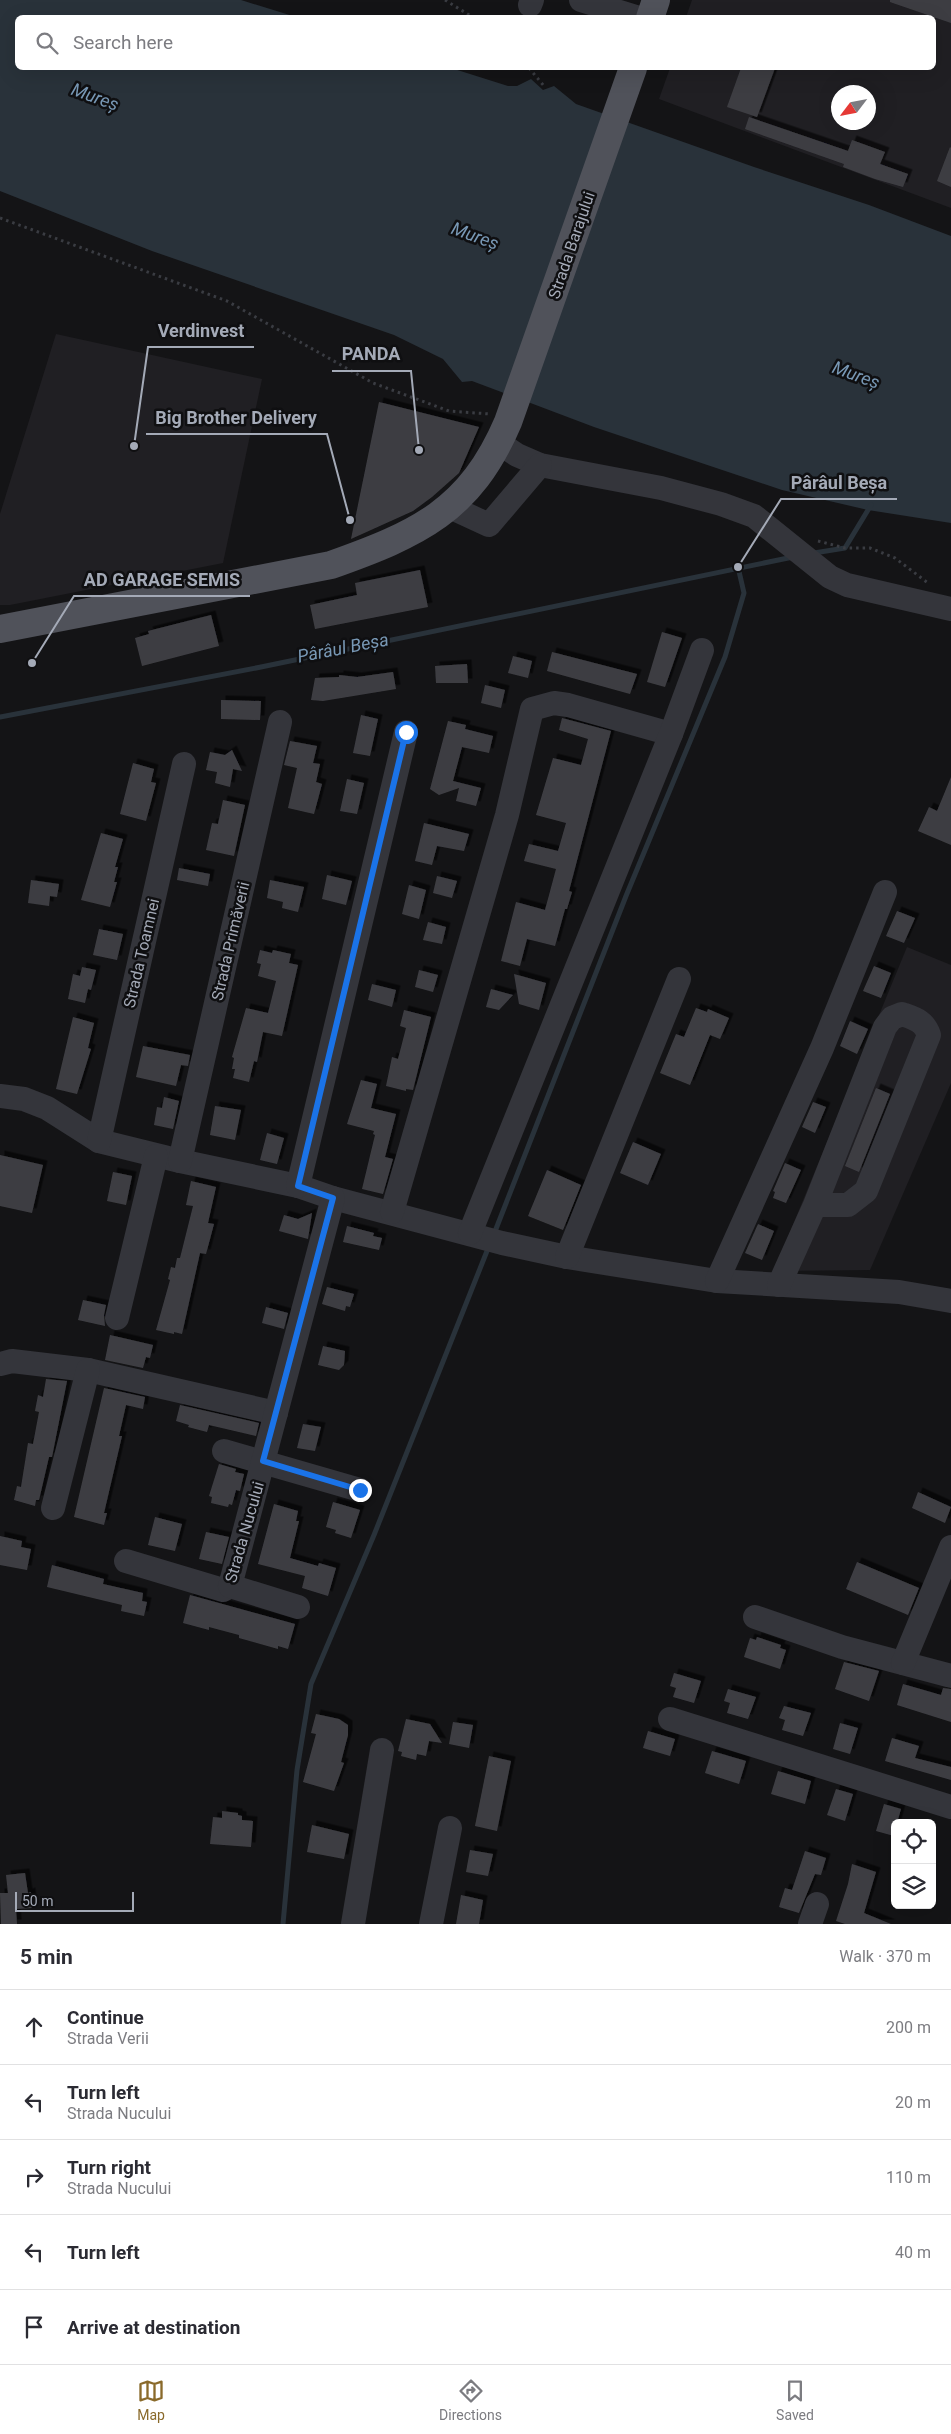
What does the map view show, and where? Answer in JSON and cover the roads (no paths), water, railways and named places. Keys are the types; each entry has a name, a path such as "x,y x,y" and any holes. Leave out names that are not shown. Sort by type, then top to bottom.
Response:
{"main road":[{"path":"651,15 656,0"},
{"name":"Strada Barajului","path":"0,629 331,565 382,547 430,522 450,507 468,489 493,456 504,432 632,70"}],"street":[{"path":"581,0 628,15"},
{"path":"504,432 517,455 540,465 661,488 721,504 754,516 830,577 847,585 950,608"},
{"path":"450,507 489,524 540,465"},
{"path":"484,1238 702,650"},
{"path":"392,1212 504,824 532,709 554,702 568,704 671,734"},
{"name":"Strada Primăverii","path":"180,1161 280,722"},
{"path":"298,1186 406,732"},
{"name":"Strada Toamnei","path":"98,1141 184,764"},
{"path":"717,1281 822,1048 885,892"},
{"path":"567,1257 679,979"},
{"path":"779,1285 815,1205 885,1027 892,1018 902,1014 919,1020 926,1026 928,1035 866,1191 848,1205 815,1205"},
{"path":"0,1096 24,1099 47,1108 98,1141 156,1156 298,1186 333,1198 392,1212 484,1238 567,1257 717,1281 899,1292 951,1301"},
{"path":"117,1318 156,1156"},
{"name":"Strada Nucului","path":"126,1561 223,1590 230,1586 333,1198"},
{"path":"0,1364 12,1360 88,1370 276,1413"},
{"path":"53,1508 88,1370"},
{"path":"224,1451 360,1490"},
{"path":"903,1663 951,1548"},
{"path":"230,1586 298,1607"},
{"path":"755,1618 842,1647 951,1676"},
{"path":"670,1719 951,1807"},
{"path":"353,1924 382,1750"},
{"path":"431,1924 450,1828"}],"water":[{"name":"Mureș","path":"0,0 241,0 290,15 15,15 15,70 457,70 508,86 517,86 531,79 543,90 554,86 576,104 754,167 869,205 951,236 951,523 868,510 782,490 594,427 472,381 462,382 443,359 394,335 152,251 0,191"}],"waterway":[{"name":"Pârâul Beșa","path":"814,553 845,548 871,505"},
{"name":"Pârâul Beșa","path":"0,717 261,667 793,557"},
{"path":"494,1234 626,896 725,657 744,593 738,567"},
{"path":"283,1924 297,1770 311,1684 374,1535 489,1246"}],"place":[{"name":"Verdinvest","path":"134,446"},
{"name":"PANDA","path":"419,450"},
{"name":"Big Brother Delivery","path":"350,520"},
{"name":"Pârâul Beșa","path":"738,567"},
{"name":"AD GARAGE SEMIS","path":"32,663"}]}
